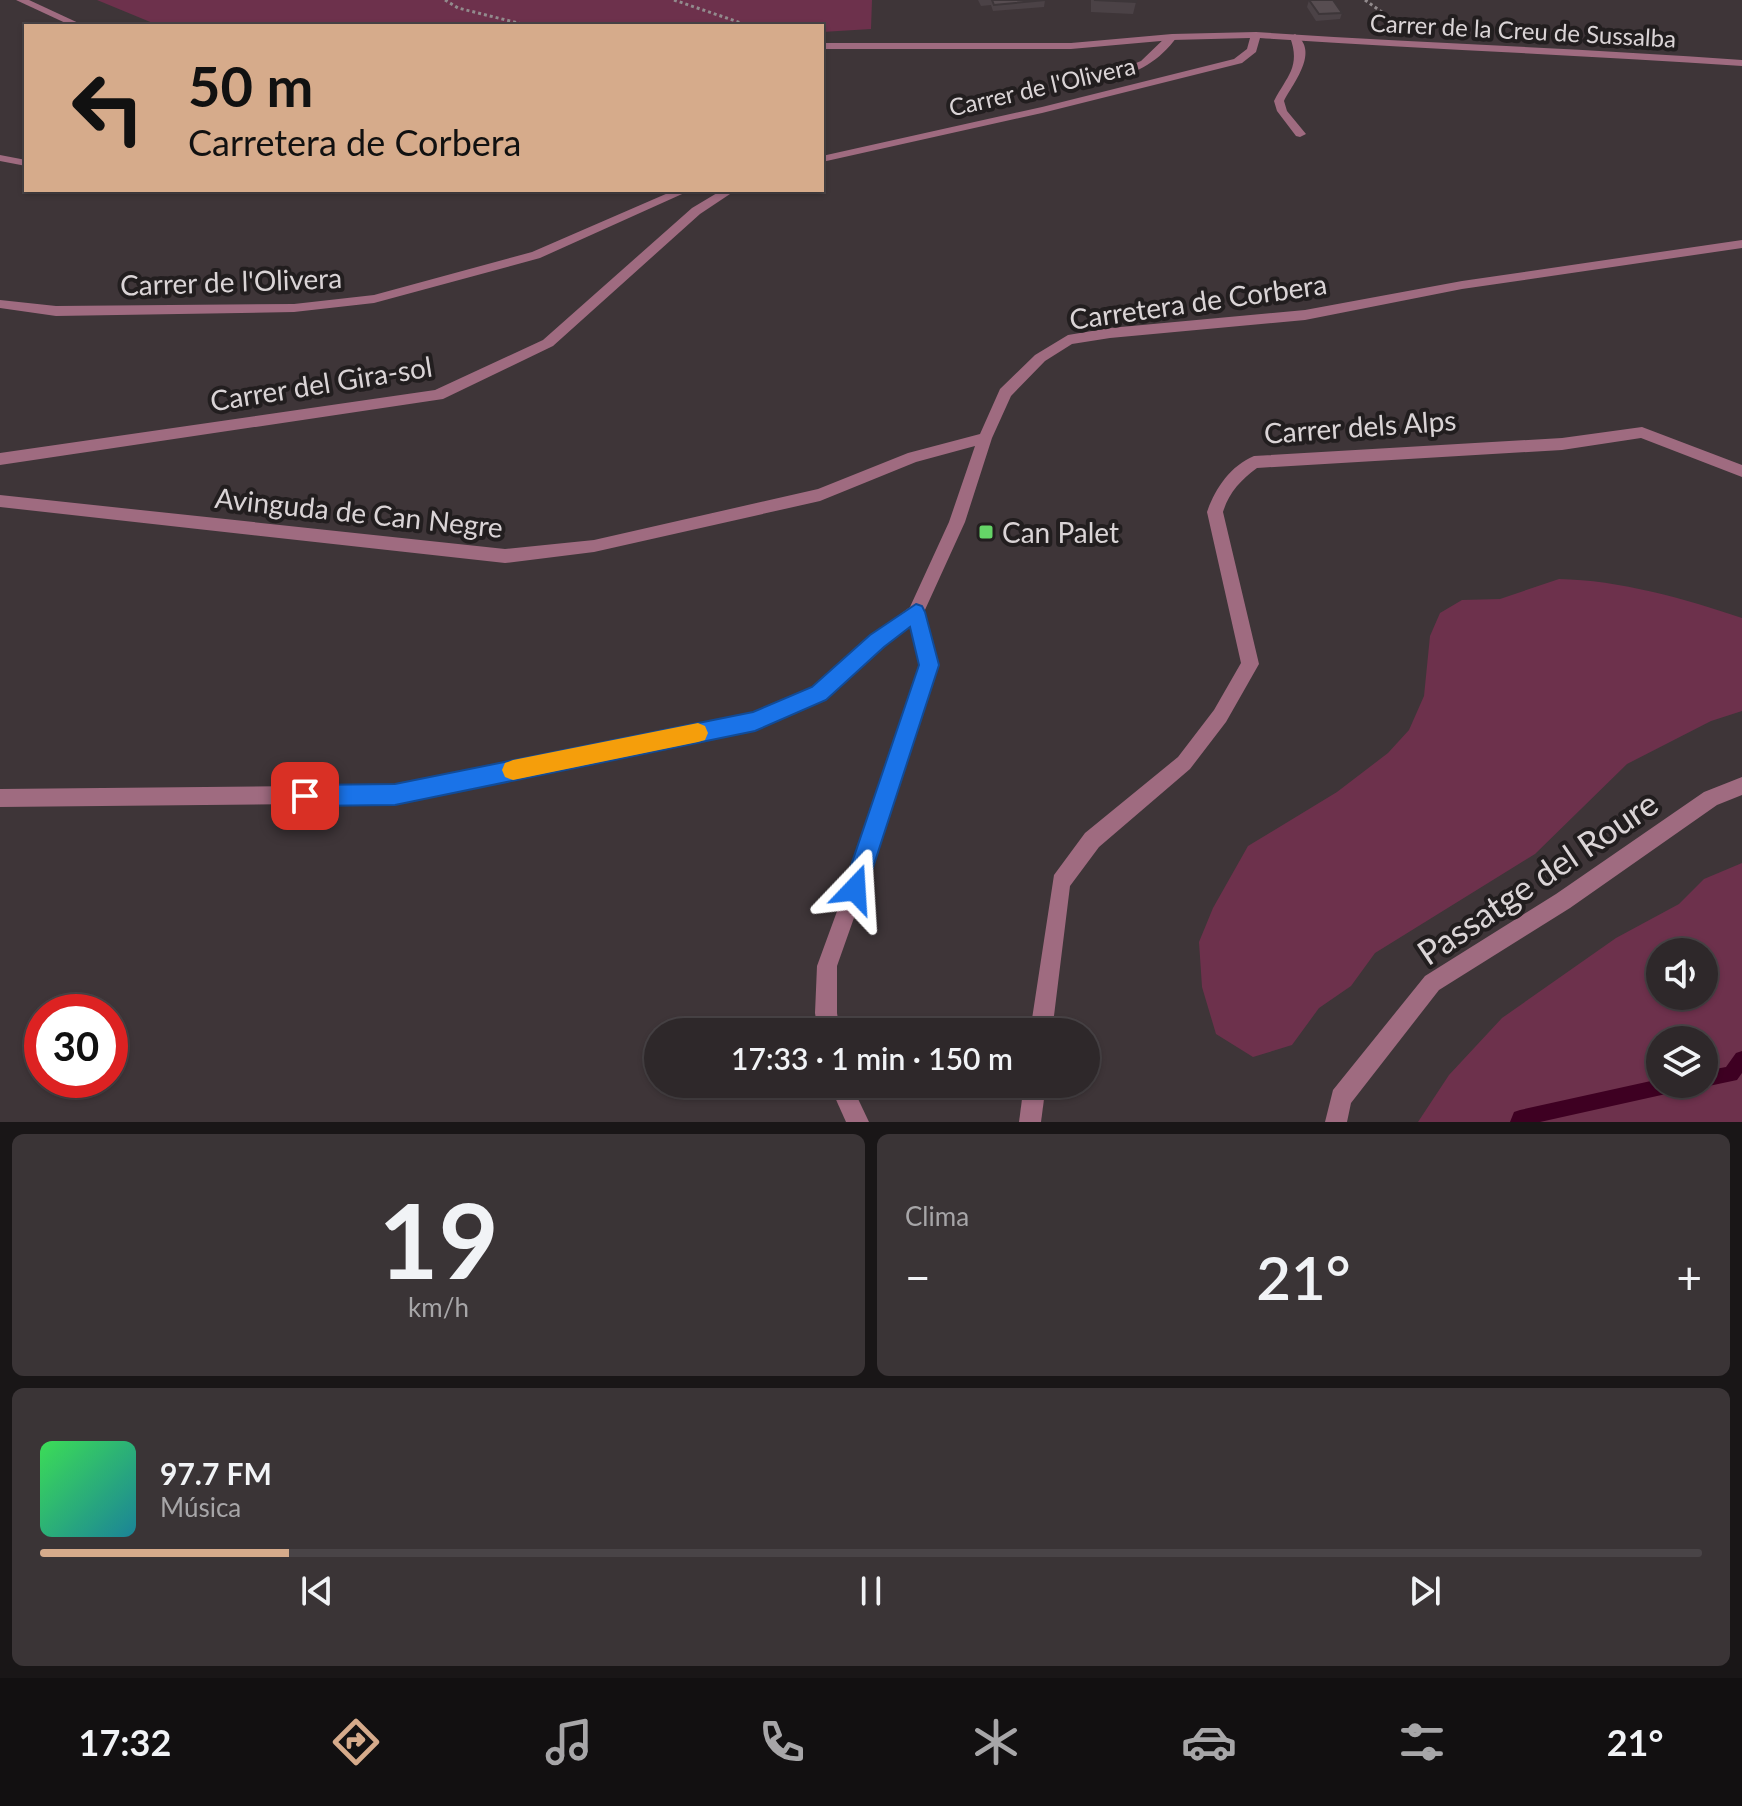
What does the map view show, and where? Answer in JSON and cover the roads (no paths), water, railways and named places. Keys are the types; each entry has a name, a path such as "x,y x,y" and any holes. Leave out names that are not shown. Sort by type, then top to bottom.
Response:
{"street":[{"path":"21,0 75,24"},
{"name":"Carrer de la Creu de Sussalba","path":"824,46 1071,46 1172,37 1256,35 1742,63"},
{"name":"Carrer de l'Olivera","path":"824,159 1042,110 1238,61 1252,50 1256,35"},
{"path":"1109,76 1133,72 1159,54 1172,37"},
{"path":"1295,37 1301,56 1298,71 1279,101 1282,111 1300,134"},
{"path":"0,158 24,163"},
{"name":"Carrer de l'Olivera","path":"0,304 56,311 246,309 294,308 374,299 536,255 680,192"},
{"name":"Carrer del Gira-sol","path":"0,459 438,395 548,343 696,211 727,192"},
{"name":"Carretera de Corbera","path":"0,798 395,794 755,721 819,693 877,641 916,612 957,522 985,438 1005,393 1040,358 1068,340 1110,333 1305,315 1462,285 1742,244"},
{"name":"Carrer dels Alps","path":"1043,1018 1061,882 1092,840 1184,763 1220,716 1250,664 1215,512 1220,495 1229,481 1254,462 1562,444 1642,432 1742,471"},
{"name":"Avinguda de Can Negre","path":"0,501 505,556 594,546 820,495 913,457 985,438"},
{"path":"827,1018 827,966 882,813 929,665 916,612"},
{"name":"Passatge del Roure","path":"1336,1122 1341,1098 1432,983 1563,901 1711,798 1742,786"},
{"path":"847,1098 858,1122"},
{"path":"1030,1122 1033,1098"}],"waterway":[{"path":"1718,1076 1731,1074 1742,1059"},
{"path":"1518,1122 1520,1118 1646,1090"}],"place":[{"name":"Can Palet","path":"986,532"}]}
